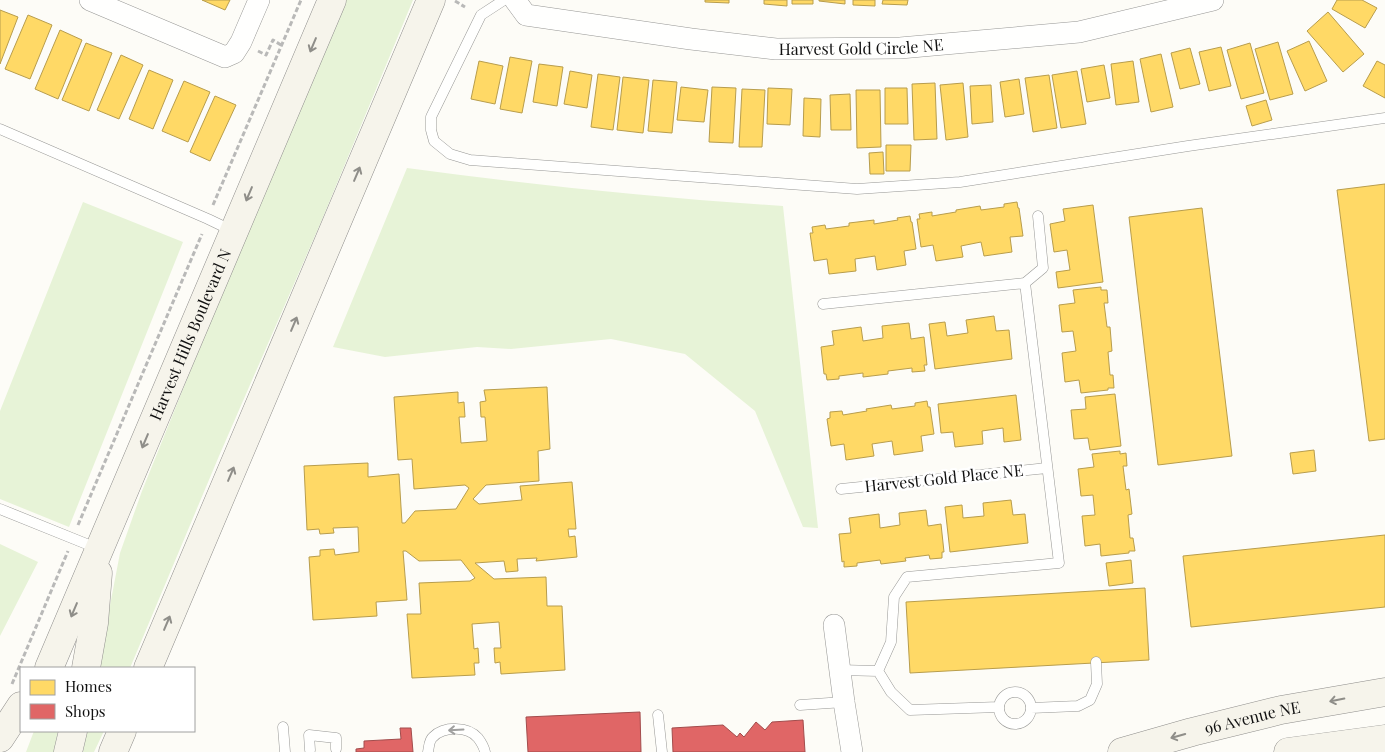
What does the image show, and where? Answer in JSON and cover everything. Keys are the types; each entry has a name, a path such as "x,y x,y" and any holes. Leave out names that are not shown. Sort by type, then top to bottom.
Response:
{"main road":[{"name":"Harvest Hills Boulevard N","path":"50,665 332,0"},
{"path":"148,667 431,0"},
{"path":"86,667 94,623 100,550"},
{"name":"96 Avenue NE","path":"1122,752 1280,710 1385,692"},
{"path":"0,738 16,698"},
{"path":"14,752 22,732"},
{"path":"68,752 73,732"},
{"path":"113,752 122,732"},
{"path":"1296,752 1385,739"},
{"path":"1376,752 1385,751"}],"street":[{"path":"90,0 225,57 234,53 241,42 260,0"},
{"name":"Harvest Gold Circle NE","path":"515,0 526,15 691,40 776,49 900,48 1079,32 1213,0"},
{"path":"834,625 852,752"}],"lane":[{"path":"504,0 481,14 431,117 431,130 434,141 450,154 470,160 856,189 960,182 1188,146 1385,118"},
{"path":"0,129 208,219 233,232"},
{"path":"823,304 1025,283 1044,268 1038,216"},
{"name":"Harvest Gold Place NE","path":"878,670 891,642 894,597 907,577 1059,563 1025,283"},
{"name":"Harvest Gold Place NE","path":"841,489 1048,468"},
{"path":"0,509 100,550"},
{"path":"1031,708 1078,706 1090,700 1097,684 1096,662"},
{"path":"840,670 878,670 890,692 910,710 999,707"},
{"path":"1012,692 1018,692 1027,696 1031,708 1026,720 1021,723 1011,724 1002,718 999,707 1003,697 1012,692"},
{"path":"800,705 844,702"},
{"path":"658,715 662,752"},
{"path":"283,727 285,752"},
{"path":"428,752 433,737 458,728 467,730 477,736 485,752"},
{"path":"310,750 309,735 336,738 336,749"}],"path":[{"path":"20,667 301,0"},
{"path":"452,0 465,7"},
{"path":"16,698 17,675 20,668"}],"green space":[{"path":"342,0 413,0 321,222 219,456 130,667 98,667 120,553 142,491 307,81"},
{"path":"407,168 595,190 783,206 818,528 803,527 755,411 685,354 611,339 511,349 477,347 385,357 333,347"},
{"path":"83,202 183,242 69,527 0,499 0,411"},
{"path":"0,544 38,562 0,636"},
{"path":"34,732 58,732 54,752 26,752"},
{"path":"87,732 104,732 94,752 83,752"}],"building: Homes":[{"path":"202,0 230,0 225,10"},
{"path":"705,0 729,0 729,3 705,2"},
{"path":"764,0 787,0 787,6 764,4"},
{"path":"792,0 813,0 813,4 792,4"},
{"path":"845,0 845,4 819,1"},
{"path":"853,0 875,0 875,6 853,5"},
{"path":"883,0 908,0 907,5 882,4"},
{"path":"1337,0 1362,0 1377,8 1365,28 1332,9"},
{"path":"0,10 18,17 0,64"},
{"path":"1328,12 1364,54 1343,72 1307,31"},
{"path":"28,15 52,25 30,79 5,69"},
{"path":"60,30 82,40 58,99 35,89"},
{"path":"1309,41 1327,81 1305,91 1287,51"},
{"path":"1278,42 1293,94 1270,100 1255,49"},
{"path":"86,43 112,53 89,111 62,100"},
{"path":"1250,43 1264,93 1241,99 1227,50"},
{"path":"1221,47 1231,86 1209,91 1199,52"},
{"path":"1190,48 1200,84 1180,89 1171,53"},
{"path":"1161,54 1173,107 1151,112 1140,59"},
{"path":"121,55 143,65 119,119 97,110"},
{"path":"510,57 532,61 522,113 500,109"},
{"path":"479,61 503,66 495,104 471,99"},
{"path":"1133,61 1139,102 1116,105 1111,64"},
{"path":"1377,61 1385,65 1385,98 1363,86"},
{"path":"539,64 563,67 557,106 533,102"},
{"path":"1104,65 1110,98 1087,102 1081,69"},
{"path":"149,70 173,80 153,129 129,119"},
{"path":"570,71 592,75 587,108 564,104"},
{"path":"1077,71 1086,124 1061,128 1052,75"},
{"path":"598,74 620,77 613,130 591,127"},
{"path":"1049,75 1057,128 1033,132 1025,78"},
{"path":"623,77 649,80 643,133 617,130"},
{"path":"1019,79 1024,114 1005,117 1000,82"},
{"path":"653,80 677,82 672,133 648,131"},
{"path":"184,81 210,92 188,142 162,131"},
{"path":"935,83 937,139 914,140 912,84"},
{"path":"963,83 968,137 946,140 940,85"},
{"path":"991,85 993,122 972,124 970,86"},
{"path":"681,87 708,90 704,122 677,120"},
{"path":"712,87 736,88 733,143 709,142"},
{"path":"768,88 792,89 790,125 767,124"},
{"path":"885,88 907,88 908,124 885,124"},
{"path":"742,89 765,90 762,147 739,147"},
{"path":"856,90 880,90 881,147 857,148"},
{"path":"850,94 851,130 831,130 830,95"},
{"path":"215,96 236,105 210,161 190,152"},
{"path":"804,98 821,99 820,137 803,136"},
{"path":"1266,100 1272,120 1252,126 1246,106"},
{"path":"886,145 911,145 910,171 886,171"},
{"path":"883,152 884,174 870,174 869,153"},
{"path":"1385,184 1385,439 1369,441 1337,190"},
{"path":"1017,202 1023,236 1010,237 1012,252 984,256 981,242 961,246 963,257 936,261 933,245 921,247 917,219 920,219 919,214 932,212 932,216 980,206 981,210 1004,207 1004,204"},
{"path":"1093,205 1103,282 1058,288 1056,272 1070,270 1067,250 1054,252 1050,224 1065,221 1063,209"},
{"path":"1202,208 1232,456 1158,465 1129,217"},
{"path":"910,216 916,249 904,251 906,265 877,270 875,256 855,259 856,271 829,274 827,259 814,261 810,233 813,233 812,227 825,225 826,229 849,226 849,223 874,220 874,224"},
{"path":"1101,287 1101,290 1107,290 1108,303 1104,303 1107,327 1110,327 1112,351 1108,352 1110,375 1113,375 1114,388 1081,393 1079,380 1065,382 1062,353 1076,351 1073,331 1062,332 1059,305 1075,303 1073,290"},
{"path":"994,316 996,331 1009,330 1012,359 935,369 929,324 945,322 947,336 968,333 966,320"},
{"path":"909,323 911,339 924,337 927,365 924,365 925,371 912,372 912,368 888,371 888,374 863,377 863,373 839,376 839,379 827,380 826,374 824,374 821,347 834,345 832,331 861,327 863,341 883,338 882,326"},
{"path":"547,387 550,449 538,451 539,481 486,485 473,499 479,504 522,500 520,486 572,482 576,529 568,529 569,537 575,536 577,557 536,561 537,558 517,559 518,571 506,572 504,561 475,563 494,579 546,577 547,606 562,606 565,670 501,674 500,662 495,663 494,648 501,648 499,622 472,624 474,649 478,648 479,663 474,663 475,675 412,678 407,614 421,614 419,583 470,581 475,578 461,560 419,561 406,551 403,551 407,600 376,602 377,616 313,620 309,557 320,556 320,550 334,549 335,555 359,552 358,527 333,528 334,533 320,534 319,529 307,530 304,466 368,463 368,477 399,474 402,523 405,523 415,511 456,509 469,488 465,485 414,489 412,459 398,460 394,397 458,392 458,403 464,402 465,417 459,417 461,443 487,441 485,417 481,417 480,402 486,401 484,390"},
{"path":"1115,394 1121,446 1090,450 1088,438 1074,439 1071,410 1086,409 1085,397"},
{"path":"1016,395 1021,440 1004,442 1003,428 982,431 983,444 955,447 953,432 941,433 938,404"},
{"path":"927,401 928,407 930,407 934,434 921,436 923,451 894,455 892,441 872,444 874,456 846,460 844,444 831,446 827,419 830,418 830,412 842,411 843,415 891,405 892,409 915,406 915,403"},
{"path":"1314,450 1316,471 1293,474 1290,453"},
{"path":"1120,451 1120,454 1126,453 1127,466 1123,466 1126,490 1129,489 1132,514 1128,515 1130,538 1133,538 1135,551 1101,556 1100,544 1085,546 1082,516 1095,515 1093,495 1081,496 1078,469 1094,467 1092,454"},
{"path":"1011,500 1013,515 1025,514 1028,543 950,552 945,507 962,505 963,518 984,516 983,503"},
{"path":"926,510 928,526 941,524 944,552 942,552 942,558 930,559 929,555 905,558 906,561 881,564 880,560 844,567 839,534 851,533 849,518 879,514 880,528 900,525 899,513"},
{"path":"1385,535 1385,607 1191,627 1183,556"},
{"path":"1131,560 1133,583 1109,586 1106,563"},
{"path":"1145,588 1149,660 910,673 906,602"}],"building: Shops":[{"path":"640,712 641,752 528,752 526,717"},
{"path":"803,720 805,752 673,752 672,728 723,725 737,737 740,733 744,737 756,722 765,730 772,722"},
{"path":"400,728 411,728 413,752 356,752 356,749 364,748 364,741 401,739"}]}
